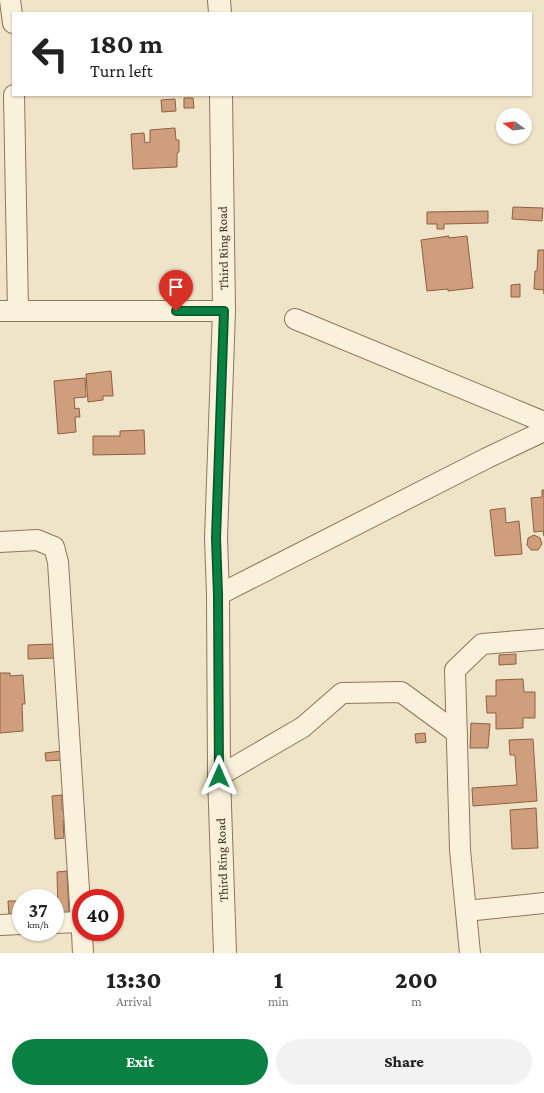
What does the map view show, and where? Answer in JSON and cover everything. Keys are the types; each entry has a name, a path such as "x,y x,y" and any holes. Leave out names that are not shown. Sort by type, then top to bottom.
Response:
{"street":[{"path":"10,0 12,16"},
{"path":"219,0 220,12"},
{"path":"0,24 12,24"},
{"path":"14,96 9,311 224,311"},
{"name":"Third Ring Road","path":"221,96 224,311 216,538 218,595 219,776 225,953"},
{"path":"295,319 544,422"},
{"path":"218,595 487,458 544,431"},
{"path":"0,542 37,540 54,547 58,562 79,889"},
{"path":"470,953 460,850 455,670 482,644 544,639"},
{"path":"219,776 303,728 342,693 401,692 457,733"},
{"path":"466,911 544,904"},
{"path":"0,925 12,924"},
{"path":"82,941 83,953"}],"building":[{"path":"184,98 193,98 194,108 184,108"},
{"path":"175,99 176,111 162,112 161,100"},
{"path":"175,128 176,140 179,140 177,167 133,169 131,134 144,133 145,143 150,142 150,130"},
{"path":"513,207 543,208 542,221 512,219"},
{"path":"488,211 488,223 444,224 444,229 437,229 437,224 427,224 427,212"},
{"path":"449,236 449,238 467,236 473,288 448,291 448,289 427,291 421,240"},
{"path":"538,250 544,250 544,290 534,289"},
{"path":"520,284 520,297 511,297 511,285"},
{"path":"111,371 113,396 103,396 103,400 88,402 86,374"},
{"path":"85,378 86,397 74,398 75,409 79,408 80,417 75,417 76,432 58,434 54,381"},
{"path":"144,430 145,454 93,455 93,436 120,436 120,431"},
{"path":"542,490 544,490 544,536 543,531 534,532 531,498 542,497"},
{"path":"505,508 506,523 519,521 522,554 495,556 490,510"},
{"path":"534,535 540,538 542,544 538,550 531,550 527,545 528,538"},
{"path":"55,644 55,658 28,659 28,645"},
{"path":"516,654 516,664 499,665 499,655"},
{"path":"0,673 10,673 10,676 23,675 25,704 22,704 23,731 0,733"},
{"path":"523,679 524,692 535,692 535,718 523,718 523,728 496,729 496,713 487,713 486,696 496,696 496,680"},
{"path":"471,723 490,724 488,748 470,748"},
{"path":"425,733 426,742 416,743 415,734"},
{"path":"533,739 537,801 473,806 472,788 517,785 515,755 510,755 509,740"},
{"path":"61,751 62,760 46,761 45,753"},
{"path":"62,795 62,810 65,809 65,821 63,821 64,838 55,839 52,796"},
{"path":"536,808 538,848 512,849 510,810"},
{"path":"67,871 69,914 64,914 64,889 57,889 57,872"},
{"path":"8,901 12,901 12,917 9,917"}],"route":[{"path":"176,311 224,311 216,538 218,595 219,776"}]}
